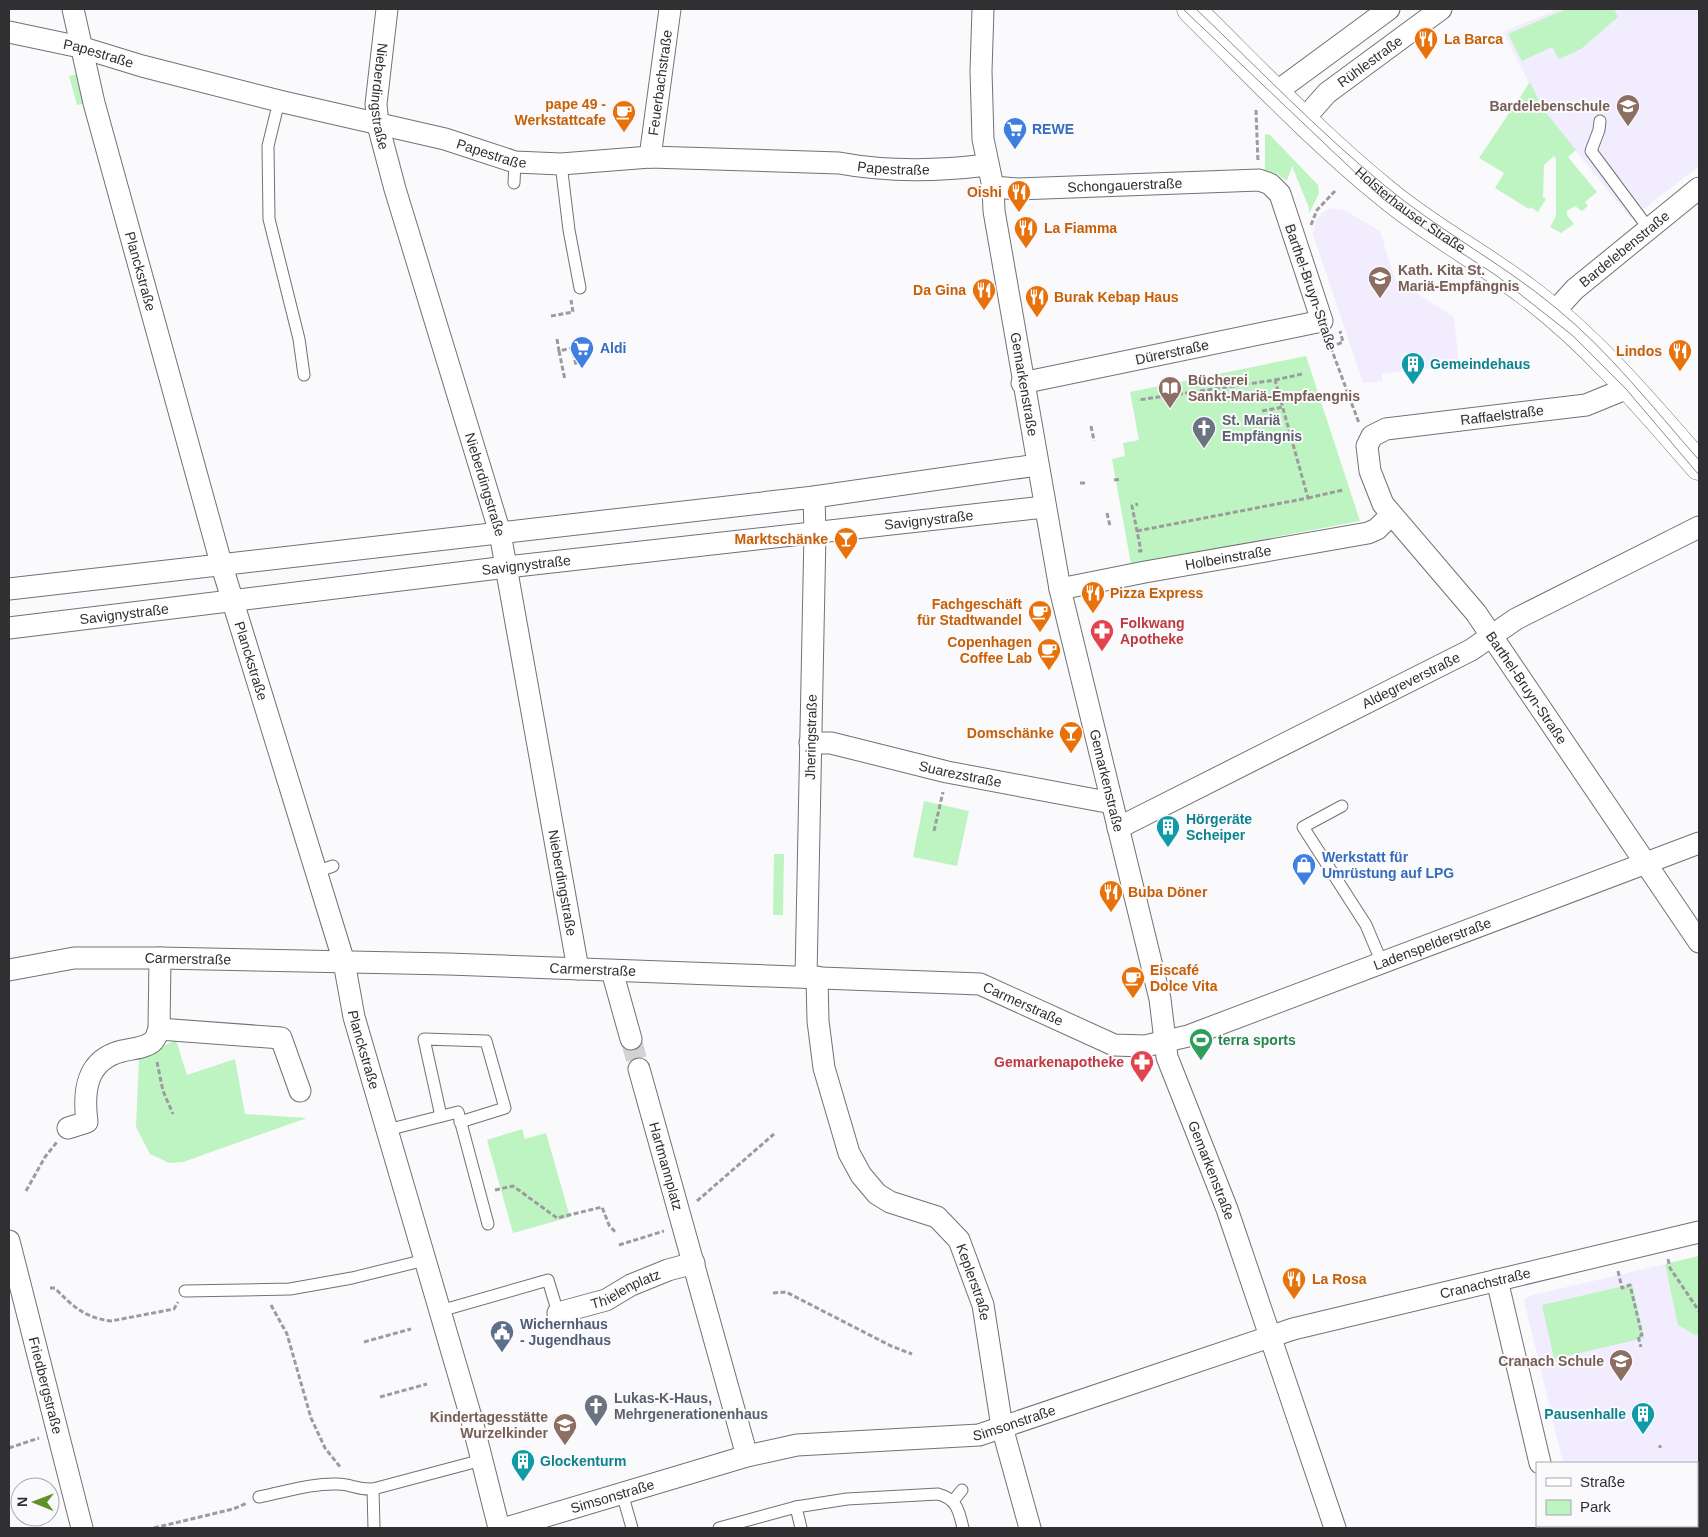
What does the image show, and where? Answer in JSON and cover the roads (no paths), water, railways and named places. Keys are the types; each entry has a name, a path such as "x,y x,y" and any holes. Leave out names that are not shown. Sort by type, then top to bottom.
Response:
{"main road":[{"name":"Holsterhauser Straße","path":"1190,9 1304,119 1397,203 1499,272 1580,336 1695,455"}],"street":[{"name":"Planckstraße","path":"73,9 80,47 232,600 324,869 354,1017 440,1310 499,1528"},
{"name":"Nieberdingstraße","path":"386,9 376,104 378,125 395,189 500,533 578,969"},
{"name":"Feuerbachstraße","path":"650,157 670,9"},
{"name":"Gemarkenstraße","path":"983,9 981,70 983,139 993,187 994,211 1044,507 1060,589 1160,999 1165,1043 1171,1069 1227,1209 1335,1528"},
{"path":"1276,92 1389,9"},
{"name":"Rühlestraße","path":"1304,119 1327,93 1441,9"},
{"name":"Papestraße","path":"9,32 80,47 142,66 278,101 445,139 515,162 561,164 650,157 839,163 867,168 958,169 987,165"},
{"name":"Schongauerstraße","path":"993,187 1018,189 1259,180"},
{"name":"Barthel-Bruyn-Straße","path":"1259,180 1270,184 1280,194 1322,321"},
{"name":"Bardelebenstraße","path":"1553,313 1575,289 1699,188"},
{"name":"Dürerstraße","path":"1022,382 1322,321"},
{"name":"Raffaelstraße","path":"1369,433 1386,429 1586,405 1630,388"},
{"name":"Barthel-Bruyn-Straße","path":"1369,433 1367,446 1370,471 1376,489 1391,515 1476,613 1699,942"},
{"path":"9,589 222,563 814,497 1037,465"},
{"name":"Jheringstraße","path":"811,977 810,743 815,533 814,497"},
{"name":"Savignystraße","path":"9,628 507,567 1044,507"},
{"name":"Holbeinstraße","path":"1060,589 1145,572 1368,533 1377,529 1391,515"},
{"name":"Aldegreverstraße","path":"1118,828 1462,654 1516,619 1699,527"},
{"name":"Suarezstraße","path":"810,743 830,743 947,772 1112,803"},
{"name":"Ladenspelderstraße","path":"1165,1043 1699,843"},
{"name":"Carmerstraße","path":"9,970 74,958 160,958 578,969 980,984 1114,1046 1145,1046 1165,1043"},
{"path":"155,1036 160,958"},
{"path":"612,971 631,1039"},
{"name":"Keplerstraße","path":"811,977 824,1068 848,1153 861,1175 877,1194 890,1202 937,1217 960,1240 982,1305 1002,1427 1030,1528"},
{"path":"68,1128 87,1122 84,1102 86,1084 98,1062 113,1053 155,1036 281,1038 300,1091"},
{"name":"Hartmannplatz","path":"639,1069 694,1263"},
{"name":"Cranachstraße","path":"1271,1335 1699,1232"},
{"name":"Friedbergstraße","path":"9,1241 82,1528"},
{"path":"694,1263 747,1456"},
{"name":"Thielenplatz","path":"558,1313 606,1300 632,1285 668,1270 694,1263"},
{"path":"1497,1280 1540,1462"},
{"name":"Simsonstraße","path":"506,1528 747,1456 797,1445 978,1435 1271,1335"}],"lane":[{"path":"278,101 268,146 269,219 299,340 304,375"},
{"path":"1600,121 1599,130 1591,151 1649,229"},
{"path":"514,183 515,162"},
{"path":"561,164 569,230 580,288"},
{"path":"1342,806 1303,828 1366,925 1382,963"},
{"path":"441,1116 424,1039 486,1041 505,1108 460,1122"},
{"path":"387,1130 458,1112 488,1224"},
{"path":"185,1291 265,1290 313,1286 425,1260"},
{"path":"440,1310 548,1280 558,1313"},
{"path":"259,1497 307,1486 339,1484 358,1490 373,1489 482,1460"},
{"path":"373,1489 374,1528"},
{"path":"953,1501 962,1490"},
{"path":"622,1494 632,1528"},
{"path":"719,1528 796,1507 847,1499 938,1494 953,1501 958,1508 964,1528"},
{"path":"796,1507 801,1528"}],"tunnel":[{"path":"631,1039 639,1069"}],"tram line":[{"path":"1183,9 1383,199 1497,276 1572,335 1626,389 1699,475"},
{"path":"1196,9 1312,121 1384,185 1426,217 1514,276 1576,325 1613,362 1699,460"}],"place":[{"name":"La Barca","path":"1426,60"},
{"name":"Bardelebenschule","path":"1628,127"},
{"name":"pape 49 - Werkstattcafe","path":"624,133"},
{"name":"REWE","path":"1015,150"},
{"name":"Oishi","path":"1019,213"},
{"name":"La Fiamma","path":"1026,249"},
{"name":"Kath. Kita St. Mariä-Empfängnis","path":"1380,299"},
{"name":"Da Gina","path":"984,311"},
{"name":"Burak Kebap Haus","path":"1037,318"},
{"name":"Aldi","path":"582,369"},
{"name":"Lindos","path":"1680,372"},
{"name":"Gemeindehaus","path":"1413,385"},
{"name":"Bücherei Sankt-Mariä-Empfaengnis","path":"1170,409"},
{"name":"St. Mariä Empfängnis","path":"1204,449"},
{"name":"Marktschänke","path":"846,560"},
{"name":"Pizza Express","path":"1093,614"},
{"name":"Fachgeschäft für Stadtwandel","path":"1040,633"},
{"name":"Folkwang Apotheke","path":"1102,652"},
{"name":"Copenhagen Coffee Lab","path":"1049,671"},
{"name":"Domschänke","path":"1071,754"},
{"name":"Hörgeräte Scheiper","path":"1168,848"},
{"name":"Werkstatt für Umrüstung auf LPG","path":"1304,886"},
{"name":"Buba Döner","path":"1111,913"},
{"name":"Eiscafé Dolce Vita","path":"1133,999"},
{"name":"terra sports","path":"1201,1061"},
{"name":"Gemarkenapotheke","path":"1142,1083"},
{"name":"La Rosa","path":"1294,1300"},
{"name":"Wichernhaus - Jugendhaus","path":"502,1353"},
{"name":"Cranach Schule","path":"1621,1382"},
{"name":"Lukas-K-Haus, Mehrgenerationenhaus","path":"596,1427"},
{"name":"Pausenhalle","path":"1643,1435"},
{"name":"Kindertagesstätte Wurzelkinder","path":"565,1446"},
{"name":"Glockenturm","path":"523,1482"}]}
